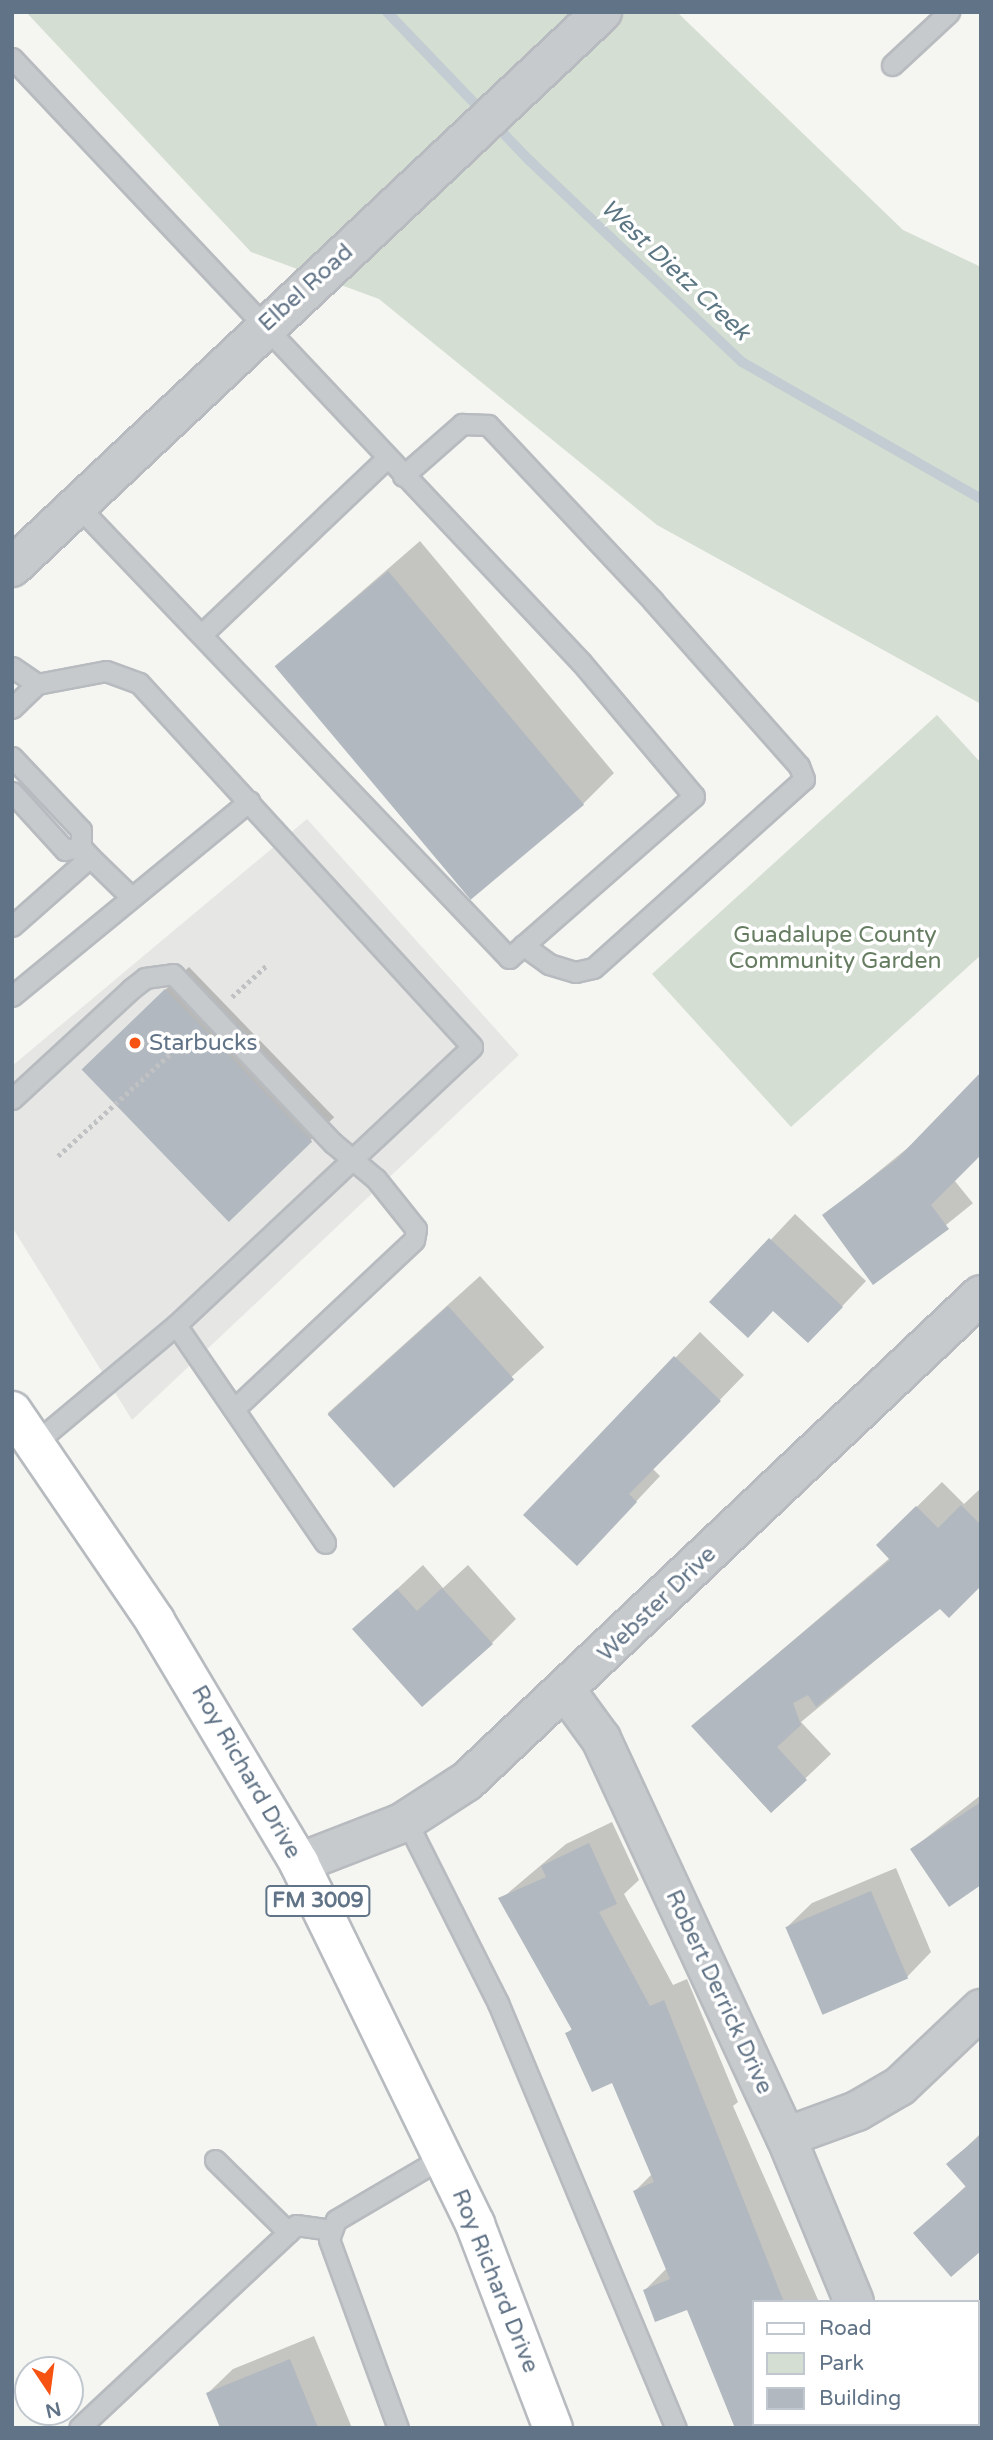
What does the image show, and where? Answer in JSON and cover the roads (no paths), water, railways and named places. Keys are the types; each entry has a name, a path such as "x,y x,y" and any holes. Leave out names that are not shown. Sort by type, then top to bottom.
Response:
{"main road":[{"name":"Roy Richard Drive","path":"12,1411 155,1621 299,1863 443,2157 553,2428"}],"street":[{"name":"Elbel Road","path":"12,567 262,327 602,12"},
{"name":"Webster Drive","path":"299,1863 406,1820 467,1781 566,1691 981,1295"},
{"name":"Robert Derrick Drive","path":"566,1691 601,1739 786,2137 853,2300"},
{"path":"786,2137 857,2111 900,2086 981,2009"}],"lane":[{"path":"892,65 949,12"},
{"path":"12,58 262,327 581,662 694,796 509,958 204,632 78,506"},
{"path":"403,476 462,424 488,425 653,601 799,766 804,779 593,968 575,972 549,964 523,945"},
{"path":"204,632 387,458"},
{"path":"12,667 37,684"},
{"path":"12,708 37,684 123,673 153,697 472,1047 176,1325 35,1443"},
{"path":"12,757 81,830 85,852 130,896"},
{"path":"12,792 65,850 85,852"},
{"path":"12,996 130,896 249,801"},
{"path":"12,926 85,852"},
{"path":"12,1099 145,978 173,974 355,1159 416,1229 414,1240 234,1409"},
{"path":"176,1325 325,1543"},
{"path":"406,1820 498,2003 676,2428"},
{"path":"398,2428 329,2239 336,2220 443,2157"},
{"path":"215,2160 288,2232"},
{"path":"79,2428 296,2225 332,2230"}],"waterway":[{"name":"West Dietz Creek","path":"387,12 529,160 742,362 981,499"}],"place":[{"name":"Starbucks","path":"135,1043"}],"park label":[{"name":"Guadalupe County Community Garden","path":"835,948"}]}
